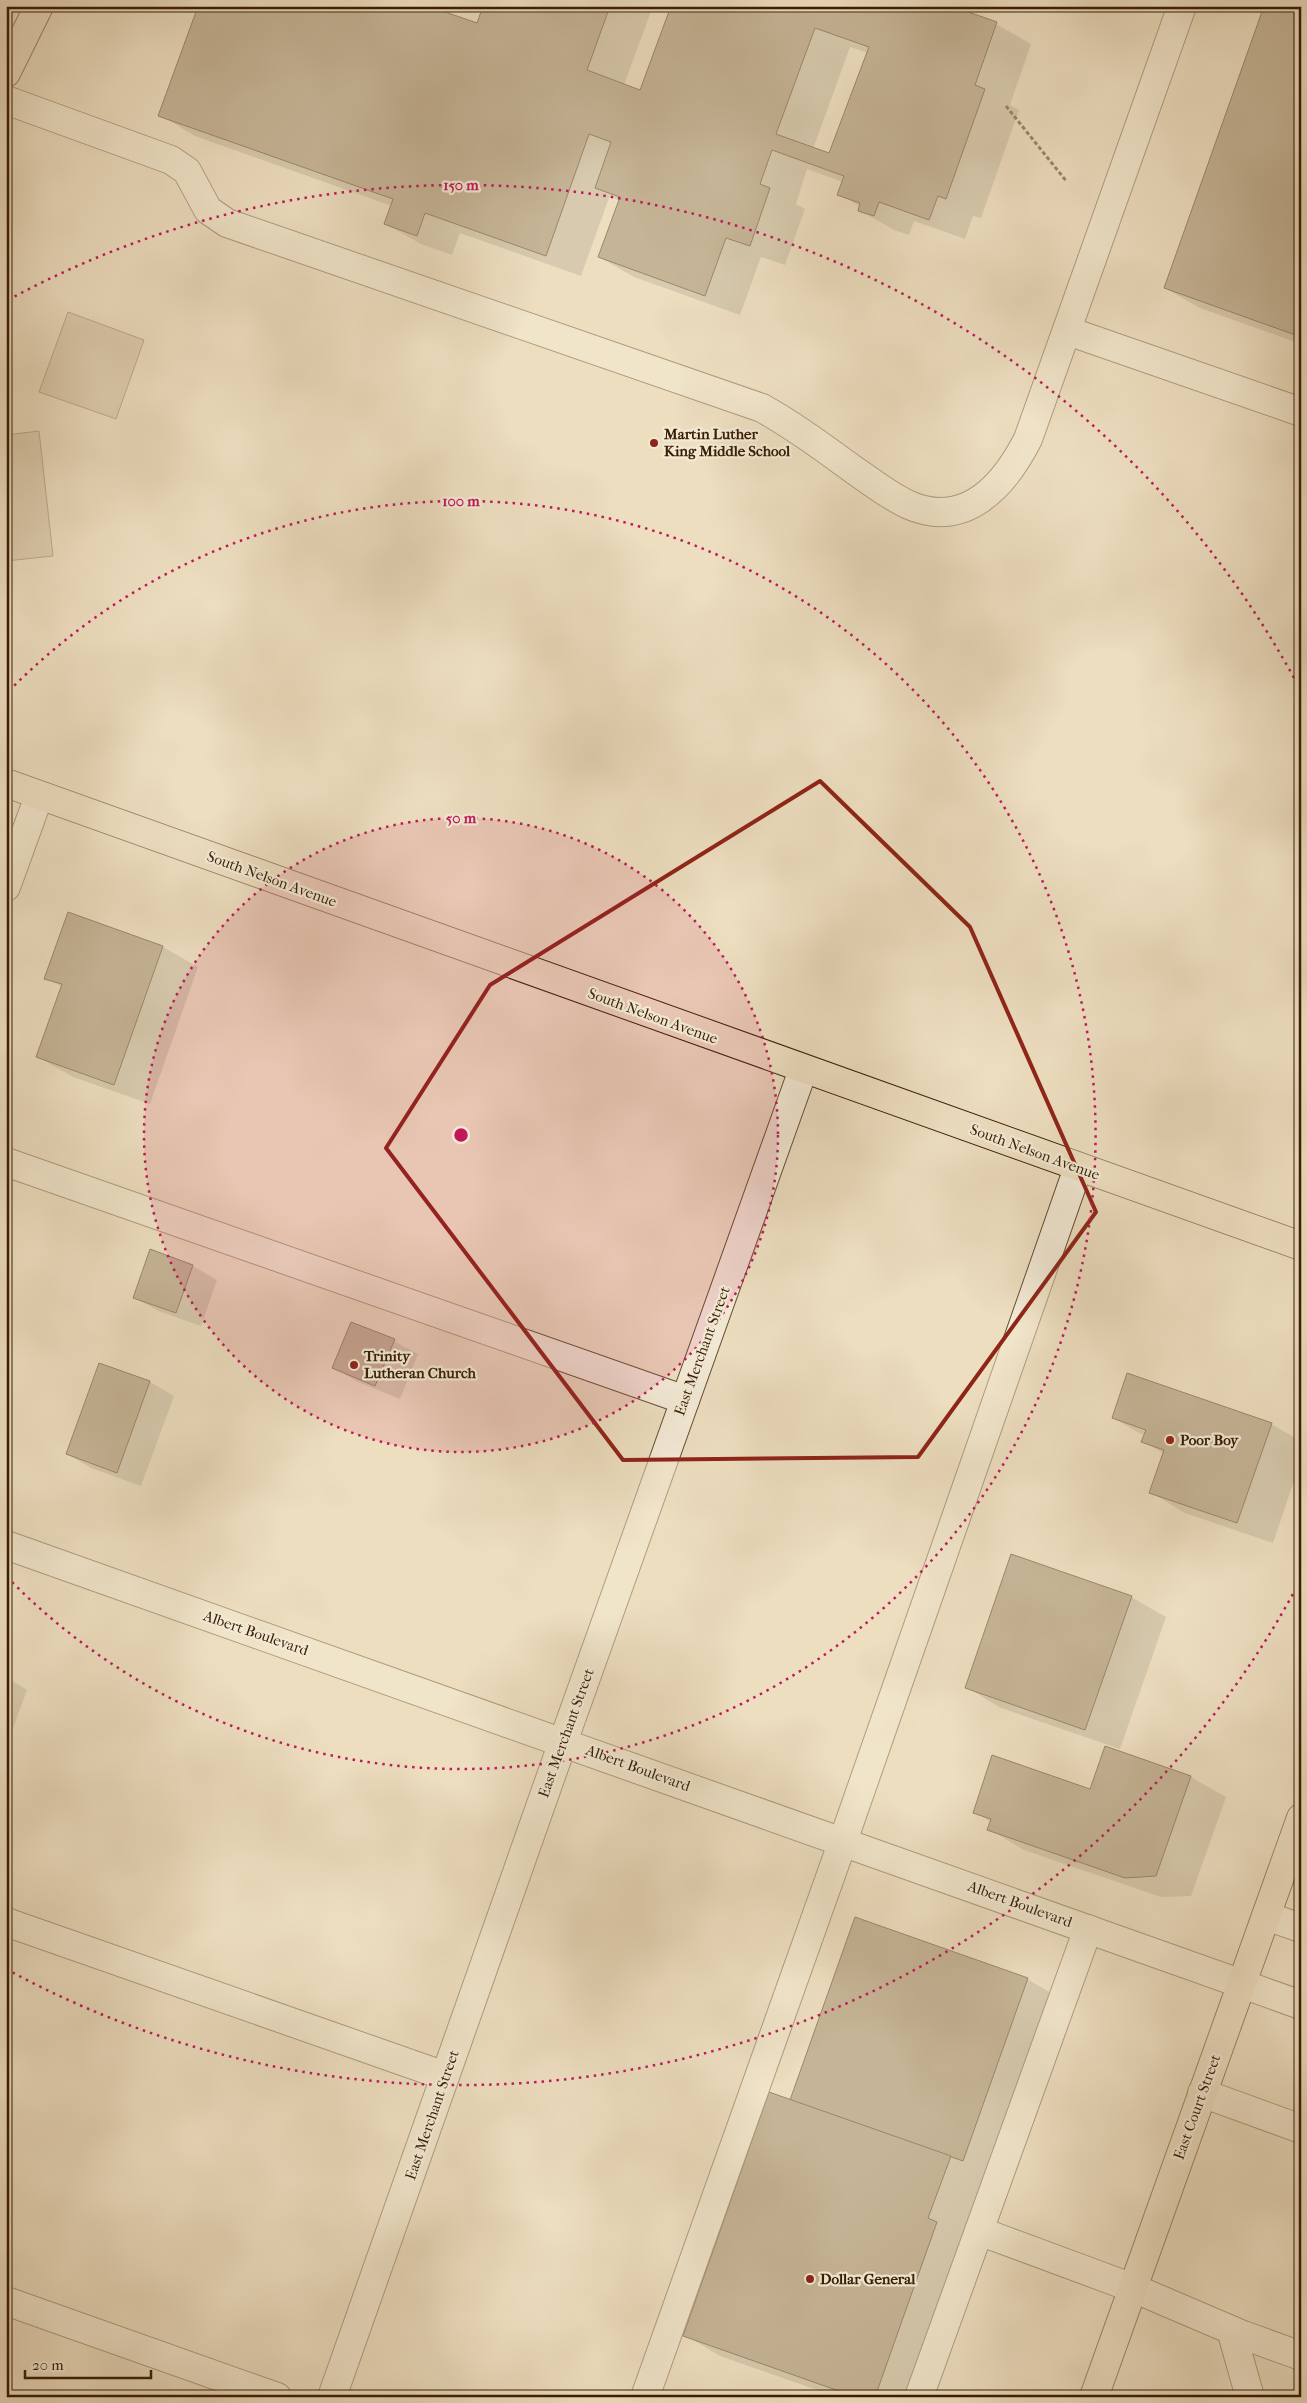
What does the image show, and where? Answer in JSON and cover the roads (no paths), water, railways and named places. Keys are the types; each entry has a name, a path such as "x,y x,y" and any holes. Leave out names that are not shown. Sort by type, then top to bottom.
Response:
{"main road":[{"path":"6,73 39,6"},
{"name":"South Nelson Avenue","path":"6,784 803,1070 1301,1246"},
{"name":"East Court Street","path":"1094,2397 1301,1818"}],"street":[{"path":"6,100 171,160 187,171 208,210 227,223 762,408 783,419 887,493 911,506 937,512 959,509 981,501 1000,483 1016,462 1028,439 1182,6"},
{"path":"1068,331 1301,412"},
{"path":"6,886 39,796"},
{"name":"East Merchant Street","path":"332,2397 803,1070"},
{"path":"6,1162 685,1400"},
{"path":"645,2397 843,1841 1078,1168"},
{"name":"Albert Boulevard","path":"6,1545 1301,2005"},
{"path":"1266,1916 1301,1928"},
{"path":"6,1922 445,2076"},
{"path":"919,2397 1088,1929"},
{"path":"1202,2093 1301,2128"},
{"path":"979,2231 1133,2288 1231,2330 1301,2356"},
{"path":"6,2301 223,2388 277,2397"},
{"path":"1231,2330 1250,2397"}],"place":[{"name":"Martin Luther King Middle School","path":"654,443"},
{"name":"Trinity Lutheran Church","path":"354,1365"},
{"name":"Poor Boy","path":"1170,1440"},
{"name":"Dollar General","path":"810,2279"}]}
